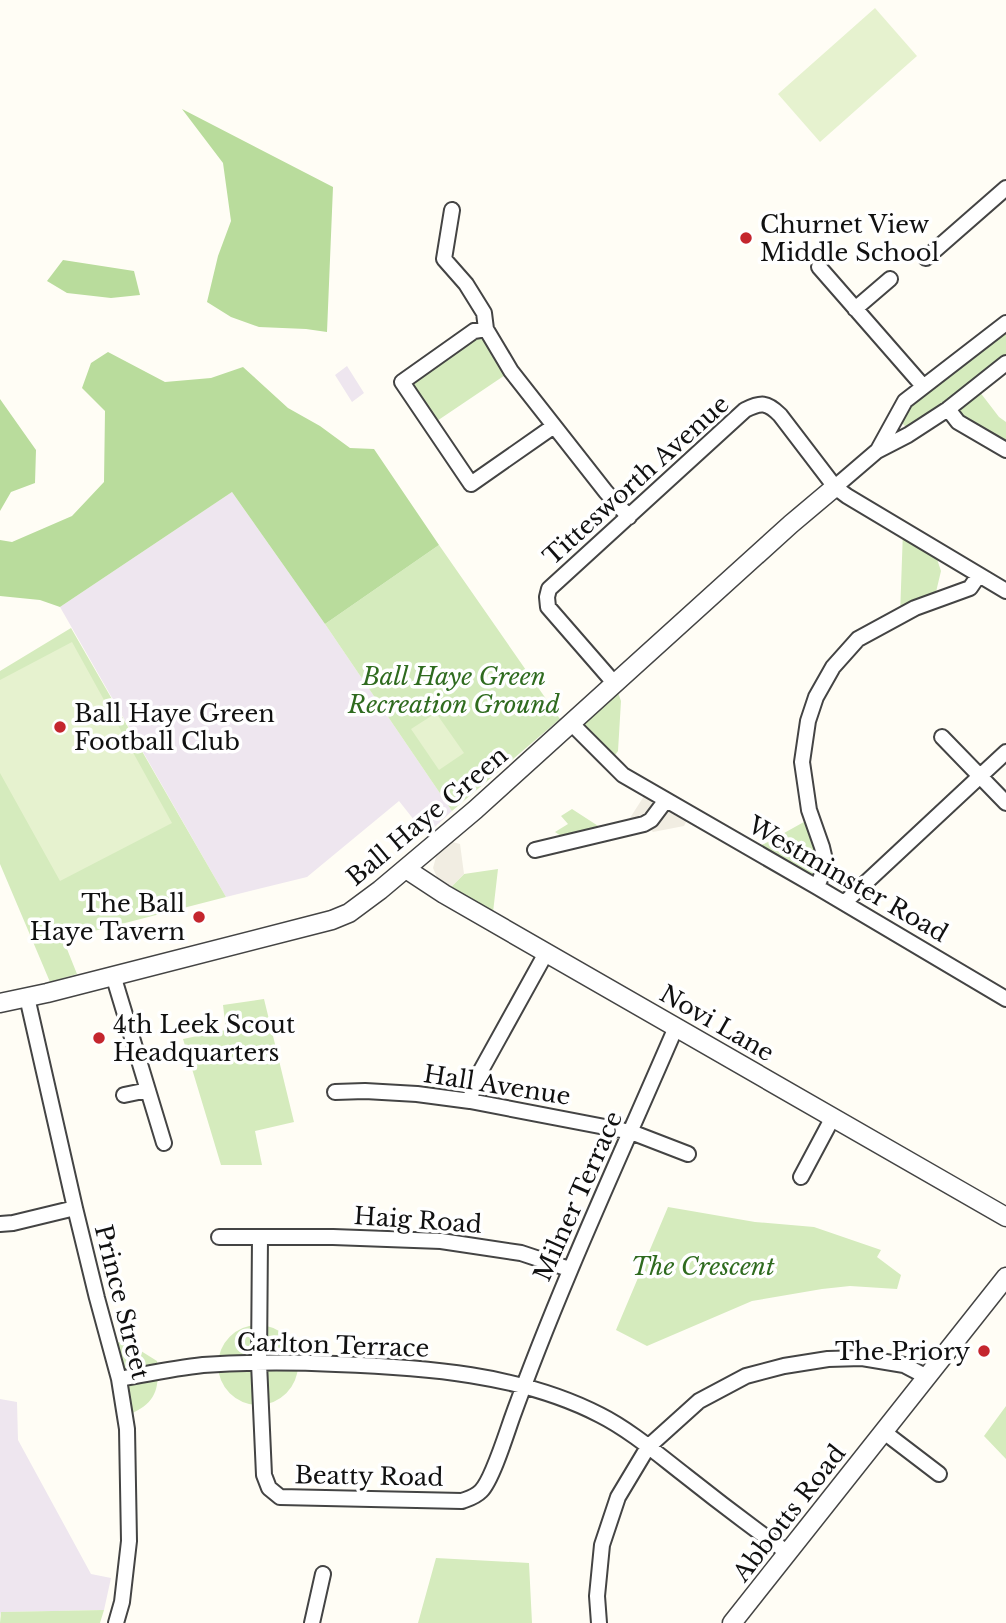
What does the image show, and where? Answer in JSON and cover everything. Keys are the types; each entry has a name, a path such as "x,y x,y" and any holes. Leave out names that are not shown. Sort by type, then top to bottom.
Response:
{"street":[{"path":"926,258 1006,188"},
{"path":"452,210 444,259 466,284 484,313 486,329 511,371 606,492 629,517"},
{"path":"819,267 923,386"},
{"path":"855,309 890,279"},
{"path":"877,451 905,401 1006,323"},
{"path":"486,329 474,331 402,382 471,484 554,426"},
{"path":"1006,363 948,409 877,451 835,487 1006,591"},
{"name":"Tittesworth Avenue","path":"615,684 548,607 549,589 745,410 759,404 771,407 835,487"},
{"path":"948,409 958,422 1006,450"},
{"path":"899,411 900,421 907,428 916,430"},
{"name":"Ball Haye Green","path":"0,1003 332,920 349,913 475,810 835,487"},
{"path":"817,887 826,864 808,810 802,762 808,721 816,696 833,667 858,639 915,608 970,587 979,575"},
{"name":"Westminster Road","path":"571,723 623,775 1006,999"},
{"path":"942,737 1006,803"},
{"path":"844,903 1006,752"},
{"path":"535,850 644,824 651,820 666,800"},
{"name":"Novi Lane","path":"406,869 444,894 1006,1217"},
{"path":"470,1101 474,1083 546,953"},
{"path":"113,975 164,1143"},
{"name":"Prince Street","path":"27,997 75,1208 119,1379 127,1429 129,1541 122,1602 116,1623"},
{"name":"Milner Terrace","path":"524,1385 569,1269 676,1027"},
{"path":"124,1095 148,1090"},
{"name":"Hall Avenue","path":"335,1092 417,1094 470,1101 631,1132 688,1154"},
{"path":"801,1177 833,1117"},
{"path":"0,1224 75,1208"},
{"name":"Haig Road","path":"219,1237 441,1241 521,1253 569,1269"},
{"path":"259,1363 260,1237"},
{"name":"Abbotts Road","path":"732,1623 927,1377 1000,1296 1006,1278"},
{"path":"599,1623 597,1596 603,1545 618,1497 649,1447 699,1401 746,1376 828,1359 862,1358 904,1365 927,1377"},
{"name":"Carlton Terrace","path":"119,1379 203,1365 259,1363 381,1365 524,1385 601,1415 649,1447 737,1517 788,1553"},
{"name":"Beatty Road","path":"259,1363 264,1475 270,1488 280,1497 462,1501 473,1497 483,1489 500,1453 524,1385"},
{"path":"884,1432 939,1474"},
{"path":"312,1623 323,1574"}],"shaded area":[{"path":"347,366 364,393 352,402 335,375"},
{"path":"232,492 452,811 426,835 399,801 307,877 226,897 60,607"},
{"path":"648,790 690,814 684,826 653,832 644,824 628,821"},
{"path":"441,839 460,844 464,874 444,894 433,868"},
{"path":"0,1399 17,1402 18,1440 91,1574 111,1578 104,1610 1,1612 0,1616"}],"green space":[{"path":"875,8 917,56 820,142 778,94"},
{"path":"182,109 333,187 327,332 259,327 231,317 207,302 218,256 231,221 223,163"},
{"path":"63,260 134,271 140,295 111,298 67,293 47,281"},
{"path":"1006,323 1006,363 976,387 1006,422 1006,450 948,409 907,428 900,421 905,401"},
{"path":"486,329 511,371 431,425 402,382"},
{"path":"108,352 165,382 211,378 243,367 288,408 320,426 350,448 374,449 439,545 325,624 232,492 60,607 40,600 0,596 0,540 12,542 72,516 104,482 105,411 82,388 91,363"},
{"path":"0,399 36,450 35,483 11,492 0,511"},
{"path":"903,530 933,547 941,571 936,592 929,603 900,616"},
{"name":"Ball Haye Green Recreation Ground","path":"439,545 560,719 452,811 325,624"},
{"name":"Ball Haye Green Football Club","path":"71,628 226,897 63,939 77,974 50,982 0,864 0,671"},
{"name":"Ball Haye Green Football Club","path":"72,642 172,823 60,881 0,773 0,680"},
{"path":"615,684 621,701 618,751 610,762 571,723"},
{"path":"436,713 464,753 439,770 411,729"},
{"path":"572,809 609,833 563,843 561,836 555,832 568,824 561,816"},
{"path":"811,818 822,847 817,887 752,849"},
{"path":"498,869 492,921 444,894 464,874"},
{"path":"264,999 294,1122 255,1131 262,1165 221,1165 183,1039 226,1030 223,1005"},
{"path":"481,1070 488,1073 499,1095 496,1106 417,1094 431,1084"},
{"name":"The Crescent","path":"668,1207 755,1222 814,1227 881,1250 877,1257 901,1275 897,1289 850,1286 752,1301 647,1346 616,1330"},
{"path":"258,1325 273,1328 286,1337 295,1350 298,1365 295,1380 286,1393 273,1402 258,1405 243,1402 230,1393 221,1380 218,1365 221,1350 230,1337 243,1328"},
{"path":"125,1341 157,1361 158,1372 156,1389 149,1402 125,1416 110,1344"},
{"path":"1006,1406 1006,1459 984,1436"},
{"path":"436,1558 529,1563 532,1623 418,1623"},
{"path":"104,1610 100,1623 0,1623 1,1612"}],"place":[{"name":"Churnet View Middle School","path":"746,238"},
{"name":"Ball Haye Green Football Club","path":"60,727"},
{"name":"The Ball Haye Tavern","path":"199,917"},
{"name":"4th Leek Scout Headquarters","path":"99,1038"},
{"name":"The Priory","path":"984,1351"}]}
